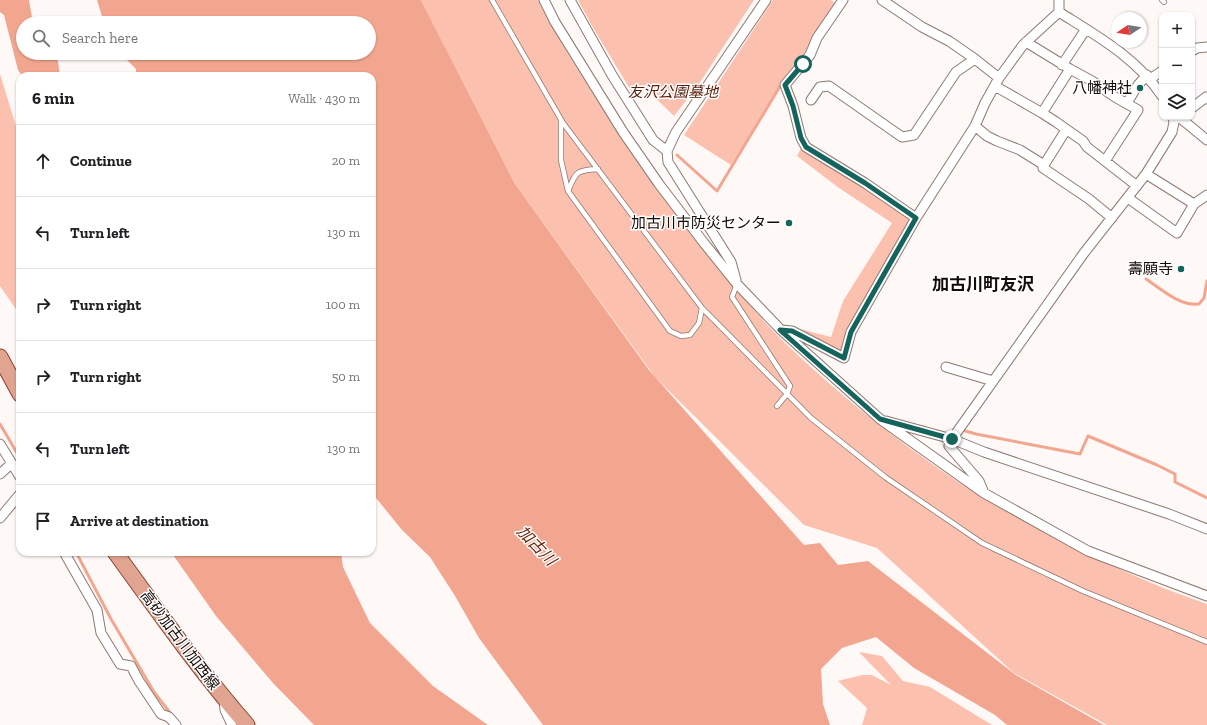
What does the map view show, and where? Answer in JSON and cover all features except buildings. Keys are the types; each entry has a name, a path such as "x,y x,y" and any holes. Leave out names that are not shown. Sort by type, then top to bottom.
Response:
{"main road":[{"path":"0,357 16,387"},
{"name":"高砂加古川加西線","path":"118,556 182,645 224,699 248,725"}],"street":[{"path":"544,0 555,22 623,132 699,238 737,284 780,330 880,419 984,493 1088,551 1207,596"},
{"path":"570,0 612,75 653,140 667,151"},
{"path":"737,284 731,262 668,162 667,151 676,132 766,0"},
{"path":"843,0 817,38 810,55 785,85 793,106 801,138 806,147 865,183 916,218"},
{"path":"882,0 922,27 949,41 975,58 999,78"},
{"path":"780,330 792,331 844,358 851,332 916,218 975,126 999,78 1026,42 1059,12 1059,0"},
{"path":"1059,12 1120,51 1149,77 1159,92"},
{"path":"1042,113 1086,29"},
{"path":"1026,42 1138,110 1105,161"},
{"path":"1195,49 1207,47"},
{"path":"811,100 820,87 829,86 902,137 914,135 956,72 975,58"},
{"path":"1127,103 1138,85 1159,72"},
{"path":"995,86 1042,113 1083,141 1087,146 1137,186"},
{"path":"1195,106 1206,98"},
{"path":"984,493 979,481 949,446 952,439 1084,253 1146,174 1172,132 1174,122 1176,120"},
{"path":"1183,120 1207,140"},
{"path":"975,126 992,138 1020,150 1044,165 1043,168 1089,199 1112,218"},
{"path":"1044,165 1066,130"},
{"path":"1146,174 1194,204"},
{"path":"1128,198 1177,233 1194,204 1207,195"},
{"path":"946,367 993,381"},
{"path":"880,419 952,439 984,452 1155,509 1207,529"},
{"path":"0,444 16,471"},
{"path":"0,474 11,464"},
{"path":"0,518 16,499"},
{"path":"66,556 97,610 101,633 120,664 131,666 139,681 162,714 162,719 165,725"},
{"path":"224,699 225,710 232,725"},
{"path":"162,714 169,717 176,725"}],"lane":[{"path":"492,0 560,118 702,308 811,418 885,477 982,543 1084,591 1207,642"},
{"path":"560,118 561,160 568,191 670,331 681,336 690,335 699,322 702,308"},
{"path":"568,191 575,176 582,170 598,169"},
{"path":"737,284 732,297 790,386 787,394 777,406"}],"green space":[{"path":"421,0 538,0 565,49 595,96 673,207 718,267 750,306 807,364 880,426 932,464 985,499 1105,562 1166,589 1207,604 1207,725 1107,725 1014,673 877,548 804,525 655,377 515,184"},
{"name":"友沢公園墓地","path":"578,0 754,0 697,87 674,116 642,85 633,94"},
{"path":"773,0 831,0 835,3 815,34 808,50 784,78 731,165 684,135"},
{"path":"0,74 16,126 16,309 0,286"},
{"path":"802,146 911,218 841,354 795,330 796,328 831,337 843,301 892,223 839,188 797,156"},
{"path":"859,652 882,656 903,681 930,687 992,725 862,725 867,708 838,681 862,675 872,675 891,685"}],"water":[{"path":"0,0 29,0 32,16 16,16 16,60 57,60 59,72 19,72 18,70 4,15 0,12"},
{"name":"加古川","path":"97,0 421,0 515,184 649,370 804,545 820,543 838,565 868,561 1016,675 1104,725 1007,725 995,715 914,668 876,637 842,648 821,669 823,704 830,725 543,725 479,638 455,596 430,557 402,530 376,498 376,72 136,72 136,69 127,60 376,60 376,16 102,16"},
{"path":"174,556 342,556 343,567 370,623 433,686 488,725 314,725 273,683 216,616"}],"waterway":[{"path":"677,155 717,191 782,83"},
{"path":"1146,279 1177,300 1192,304 1199,304 1204,298 1207,281"},
{"path":"0,424 16,451"},
{"path":"962,430 1080,454 1088,436 1175,474 1175,482 1207,498"},
{"path":"78,556 111,619 154,692 171,714"}],"place":[{"name":"八幡神社","path":"1140,88"},
{"name":"加古川市防災センター","path":"789,223"},
{"name":"壽願寺","path":"1181,269"}],"district":[{"name":"加古川町友沢","path":"983,284"}],"route":[{"path":"803,64 785,85 793,106 801,138 806,147 865,183 916,218 851,332 844,358 792,331 780,330 880,419 952,439"}]}
